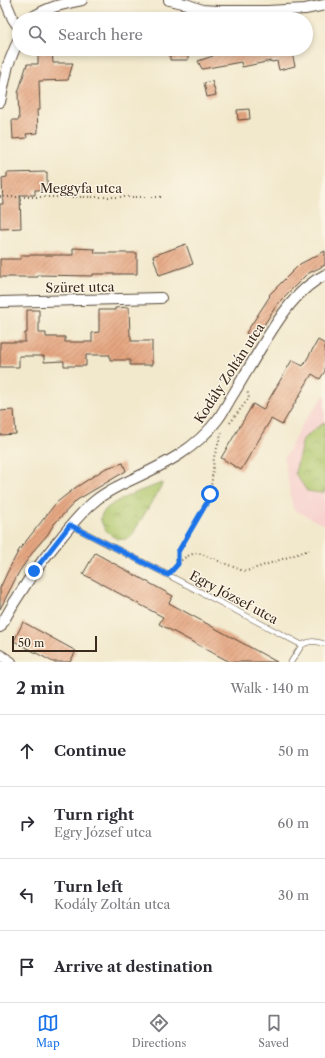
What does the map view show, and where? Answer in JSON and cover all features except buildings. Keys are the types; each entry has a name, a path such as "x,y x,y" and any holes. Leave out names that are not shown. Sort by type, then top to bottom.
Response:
{"street":[{"path":"5,0 12,18"},
{"path":"42,12 60,4 82,0"},
{"path":"169,0 202,10 218,11 267,11 325,5"},
{"path":"0,102 4,66 12,51"},
{"name":"Kodály Zoltán utca","path":"0,627 34,571 70,525 88,507 102,496 119,486 169,462 188,449 204,435 218,419 286,309 301,292 318,278 325,275"},
{"name":"Szüret utca","path":"0,302 161,298"},
{"path":"0,655 11,662"}],"lane":[{"name":"Egry József utca","path":"70,525 302,645"},
{"path":"291,662 302,645 308,642 316,641 325,644"}],"path":[{"name":"Meggyfa utca","path":"0,197 162,197"},
{"path":"178,564 178,552 206,504 210,494 214,458 221,433 249,398 243,377"},
{"path":"168,575 178,564 193,553 199,553 247,571 309,550"}],"shaded area":[{"path":"325,395 325,524 322,524 293,509 284,459 304,421"}],"green space":[{"path":"325,422 325,492 320,493 307,491 295,473 303,439"},
{"path":"163,483 130,538 116,538 106,530 101,519 103,513 108,507 127,496"}],"route":[{"path":"34,571 70,525 168,575 178,564 178,552 206,504 210,494"}]}
